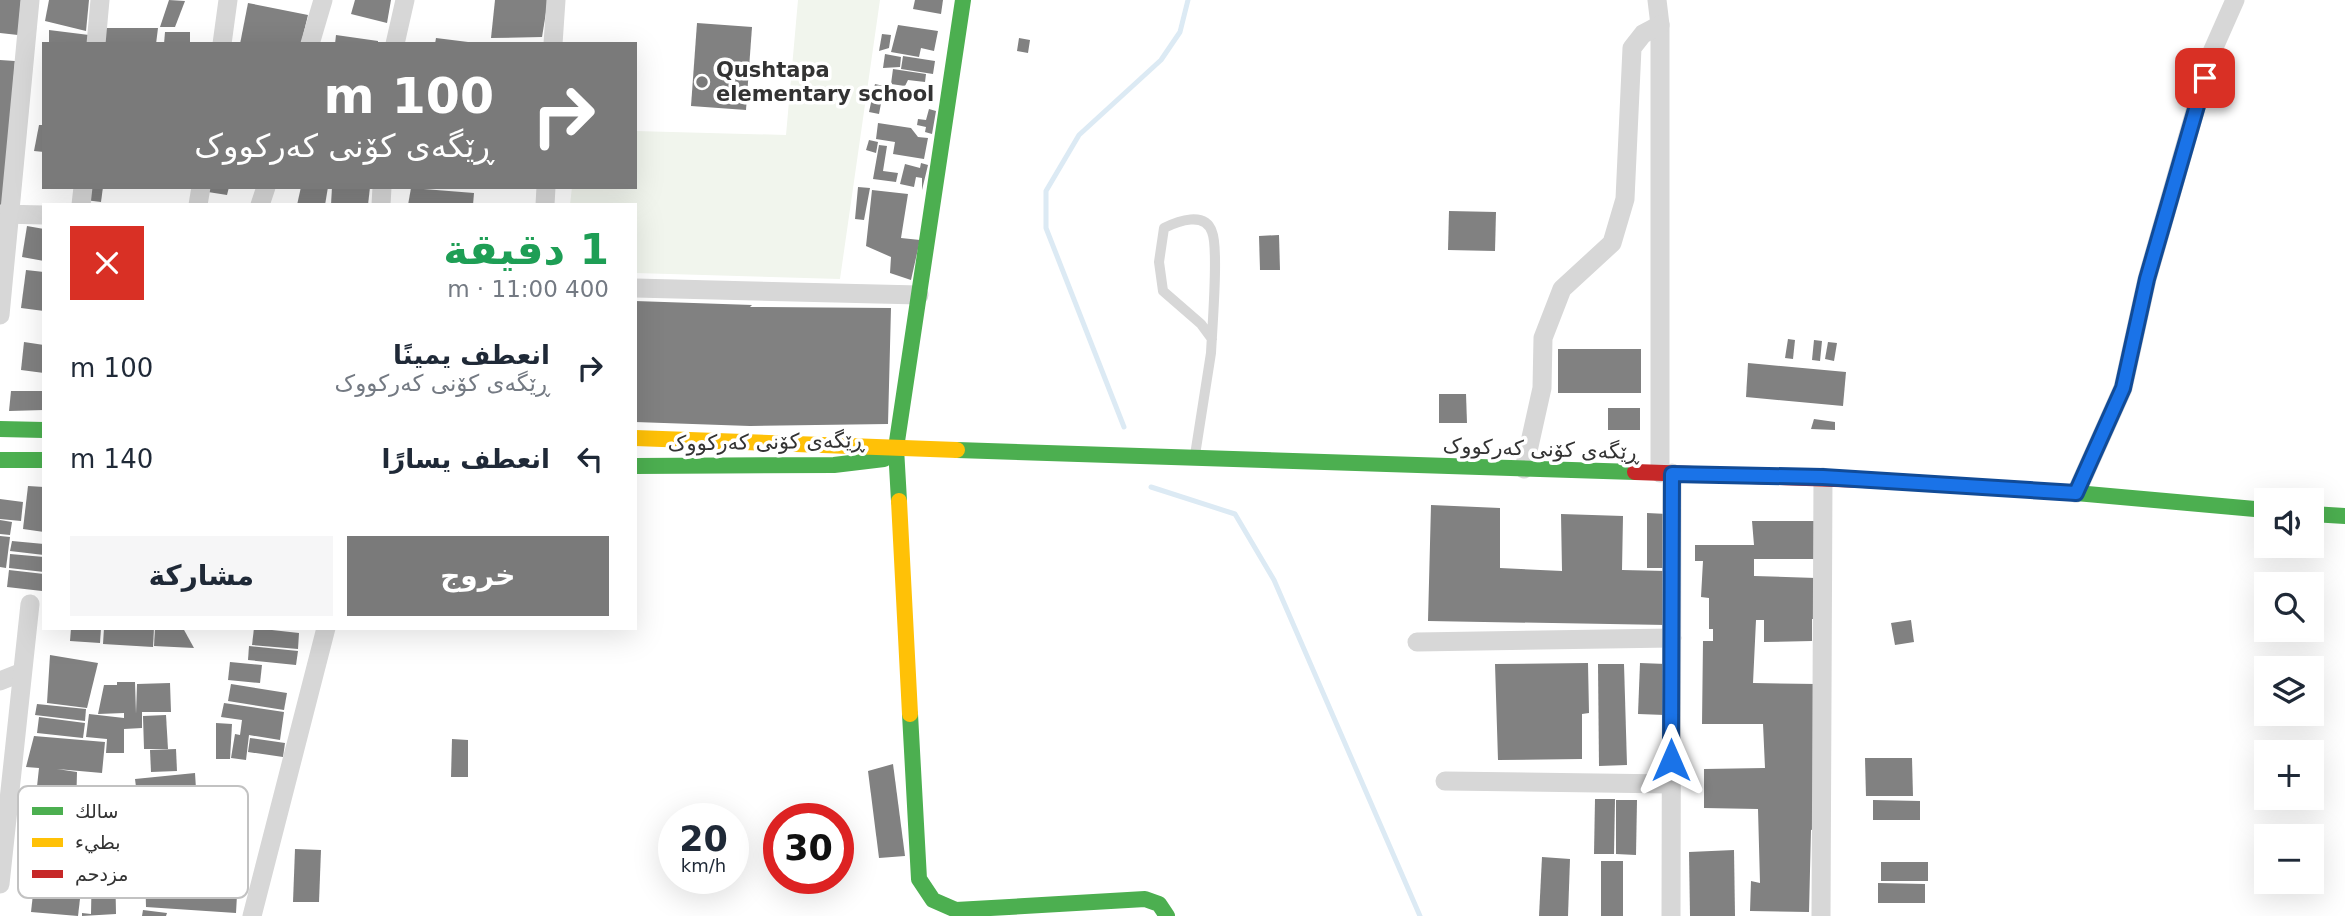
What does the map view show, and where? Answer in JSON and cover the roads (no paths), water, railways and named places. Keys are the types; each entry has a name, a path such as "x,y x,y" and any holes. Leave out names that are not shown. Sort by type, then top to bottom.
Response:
{"street":[{"path":"0,314 5,214 30,0"},
{"path":"96,42 100,0"},
{"path":"222,42 228,0"},
{"path":"311,42 323,0"},
{"path":"395,42 405,0"},
{"path":"553,42 556,0"},
{"path":"963,0 897,452 917,866 924,891 943,907 956,911 1145,900 1159,904 1167,916"},
{"path":"1657,0 1660,26 1666,473 1672,638 1671,916"},
{"path":"2076,493 2123,388 2147,279 2212,52 2235,0"},
{"path":"1524,469 1542,388 1543,338 1562,289 1612,243 1625,199 1632,48 1643,34 1660,26"},
{"path":"5,214 42,215"},
{"path":"637,288 919,295"},
{"path":"0,429 42,430"},
{"name":"ڕێگەی کۆنی کەرکووک","path":"637,438 897,452 939,450 1823,477 2076,493 2254,509"},
{"name":"ڕێگەی کۆنی کەرکووک","path":"637,466 834,465 897,452"},
{"path":"0,460 42,460"},
{"path":"1821,916 1823,477"},
{"path":"2324,514 2345,516"},
{"path":"0,884 20,673 30,604"},
{"path":"252,916 325,630"},
{"path":"1417,642 1672,638"},
{"path":"0,681 20,673"},
{"path":"1445,781 1671,784"}],"lane":[{"path":"1195,459 1212,339 1213,232 1206,223 1193,219 1178,221 1164,229 1159,262 1163,291 1202,324 1212,339"}],"waterway":[{"path":"1124,427 1046,228 1046,191 1079,135 1161,60 1180,32 1188,0"},
{"path":"1151,487 1235,514 1274,580 1420,916"}],"place":[{"name":"Qushtapa elementary school","path":"702,82"}]}
